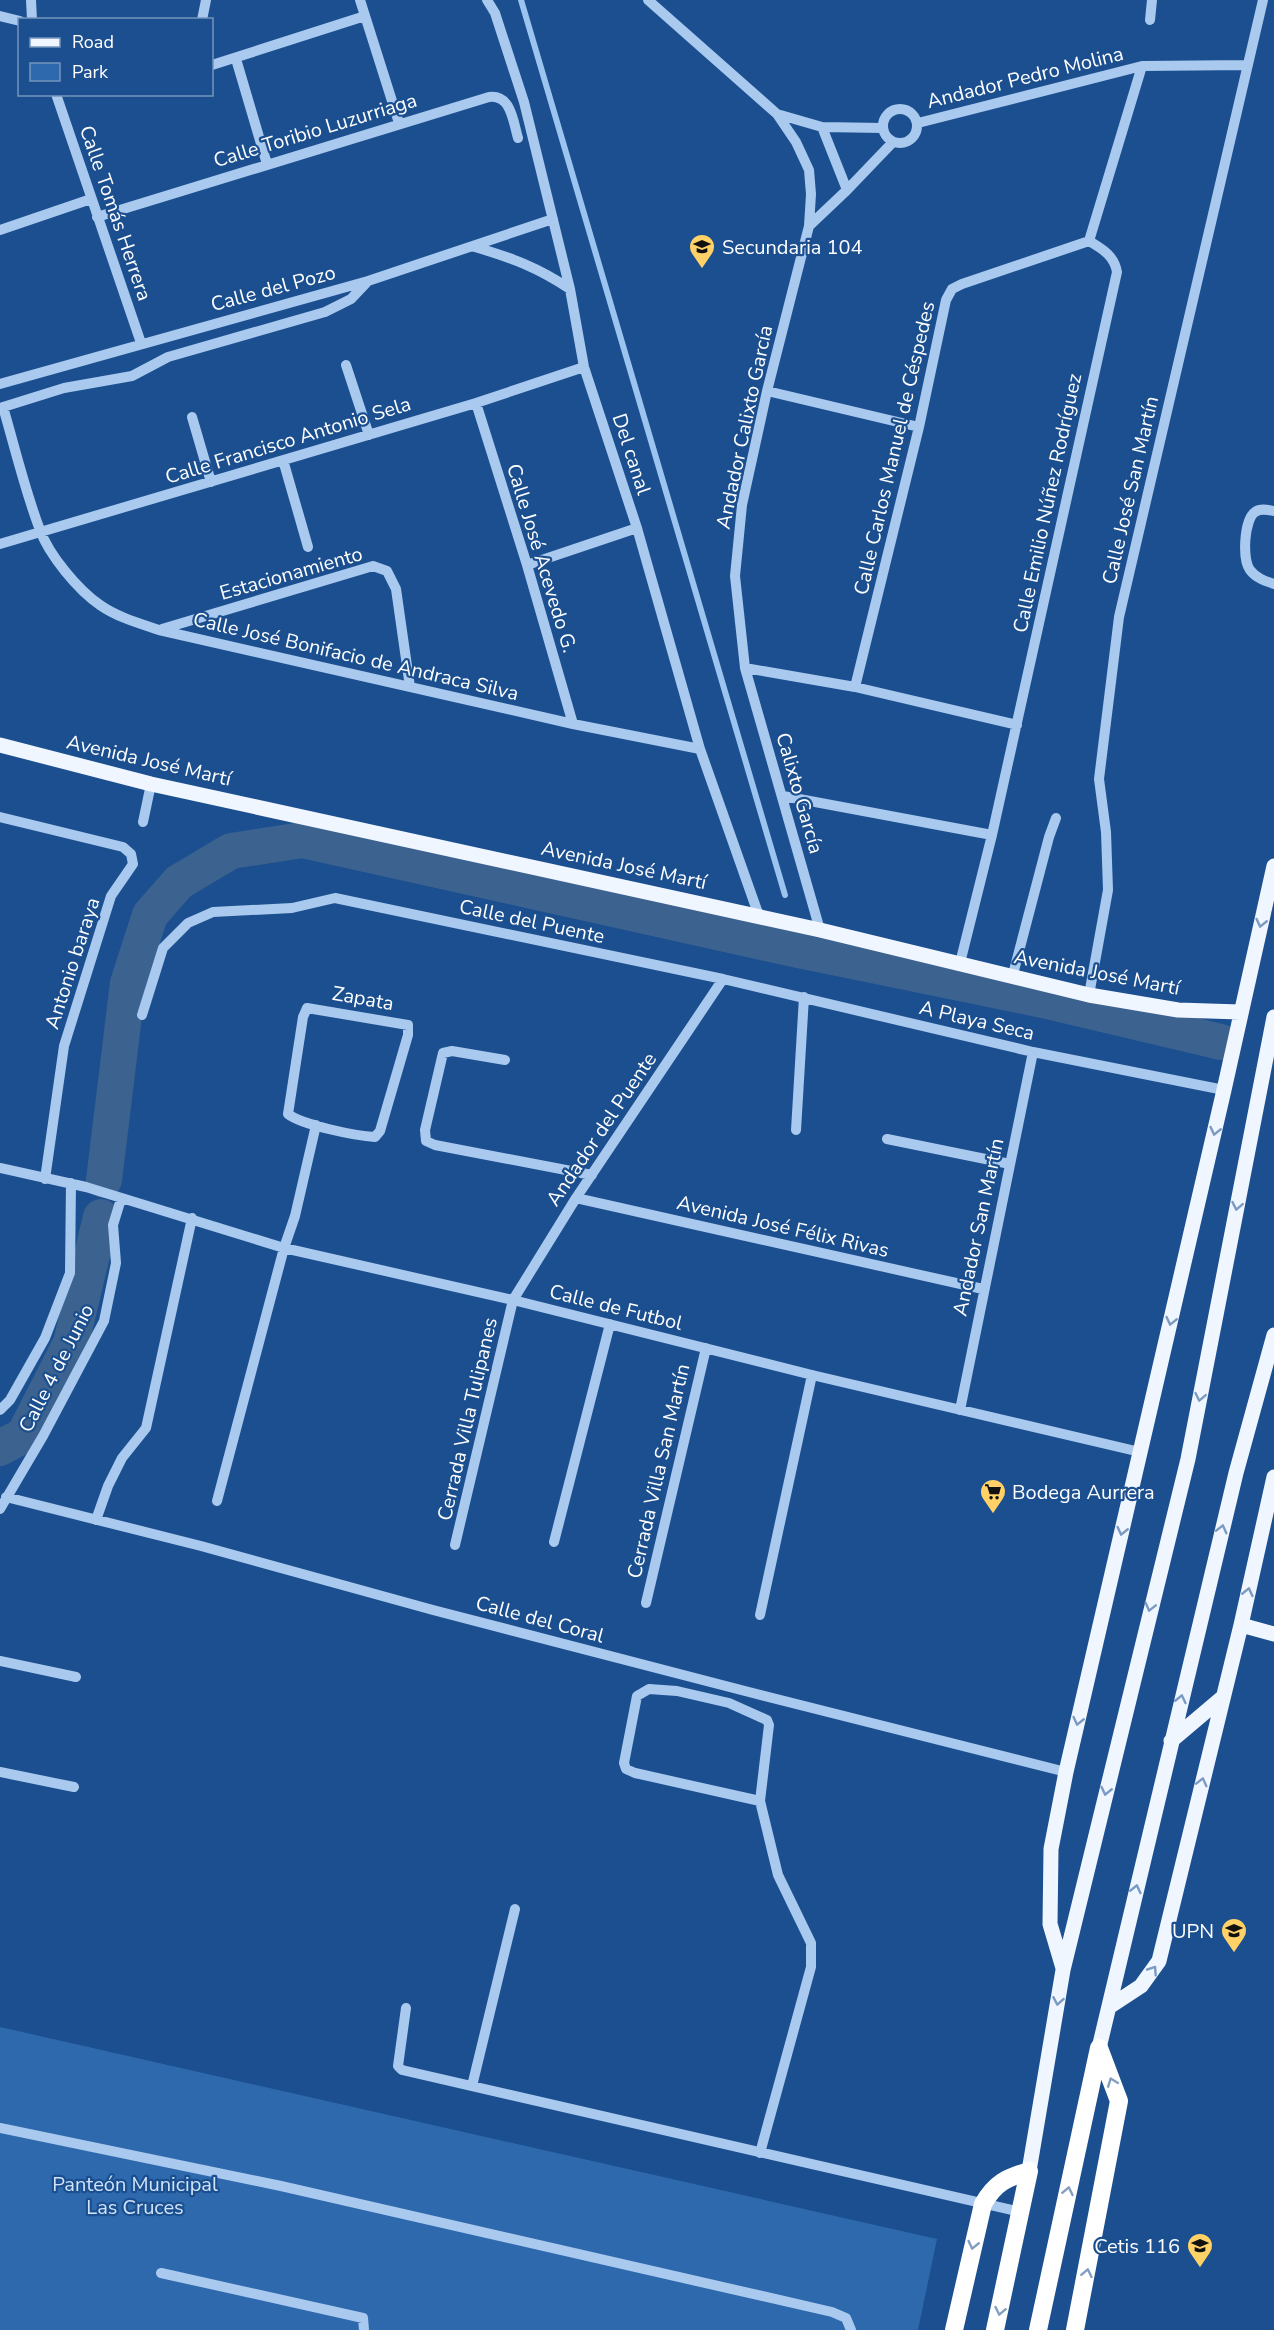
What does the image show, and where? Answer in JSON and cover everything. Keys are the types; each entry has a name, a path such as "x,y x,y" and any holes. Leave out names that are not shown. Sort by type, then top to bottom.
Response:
{"highway":[{"path":"1038,2330 1099,2048"},
{"path":"1075,2330 1119,2101 1099,2048"},
{"path":"954,2330 983,2204 987,2196 1005,2179 1029,2171 995,2330"}],"main road":[{"name":"Avenida José Martí","path":"0,745 151,784 759,916 1089,995 1178,1010 1240,1012"},
{"path":"1063,1970 1050,1924 1051,1849 1066,1772 1274,866"},
{"path":"1029,2171 1063,1970 1188,1459 1274,1017"},
{"path":"1099,2048 1188,1667 1236,1473 1274,1335"},
{"path":"1109,2007 1142,1986 1159,1960 1241,1625 1274,1477"},
{"path":"1241,1625 1274,1634"},
{"path":"1171,1741 1223,1697"}],"street":[{"path":"31,0 32,18"},
{"path":"202,18 206,0"},
{"path":"360,0 399,123"},
{"name":"Del canal","path":"487,0 495,13 524,102 570,289 584,367 637,528 700,749 759,916"},
{"path":"648,0 777,114 822,127 883,128"},
{"path":"1150,20 1152,0"},
{"name":"Calle José San Martín","path":"1089,995 1108,890 1106,832 1099,779 1119,617 1263,0"},
{"path":"0,16 18,20"},
{"path":"213,65 365,16"},
{"path":"236,59 267,164"},
{"name":"Andador Pedro Molina","path":"918,123 1142,66 1248,65"},
{"path":"1089,241 1142,66"},
{"name":"Calle Toribio Luzurriaga","path":"97,217 474,100 498,95 509,107 518,138"},
{"name":"Calle Tomás Herrera","path":"57,96 141,343"},
{"path":"904,109 913,114 918,123 915,135 905,143 892,142 886,136 883,128 885,117 893,110 904,109"},
{"name":"Andador Calixto García","path":"745,668 735,576 742,504 808,226 811,194 809,170 796,141 777,114"},
{"path":"822,127 847,190"},
{"path":"808,226 847,190 892,142"},
{"path":"0,230 92,199"},
{"name":"Calle del Pozo","path":"0,384 368,281 553,219"},
{"name":"Calle Carlos Manuel de Céspedes","path":"855,687 919,427 946,300 952,289 962,284 1089,241"},
{"name":"Calle Emilio Núñez Rodríguez","path":"960,963 992,835 1117,272 1115,263 1108,254 1089,241"},
{"path":"475,246 540,269 570,289"},
{"path":"2,408 64,388 132,376 168,357 326,312 351,299 368,281"},
{"path":"346,365 369,435"},
{"name":"Calle Francisco Antonio Sela","path":"0,544 476,403 584,367"},
{"path":"767,391 919,427"},
{"name":"Calle José Acevedo G.","path":"476,403 527,565 573,724"},
{"name":"Calle José Bonifacio de Andraca Silva","path":"2,408 40,532 58,562 99,605 128,620 159,630 573,724 700,749"},
{"path":"192,417 210,482"},
{"path":"283,460 308,547"},
{"path":"1274,510 1265,509 1256,512 1249,521 1244,556 1249,569 1258,578 1274,584"},
{"path":"527,565 637,528"},
{"name":"Estacionamiento","path":"159,630 373,566 387,571 396,589 410,687"},
{"path":"745,668 855,687 1017,724"},
{"name":"Calixto García","path":"745,668 820,930"},
{"path":"143,822 151,784"},
{"path":"783,796 992,835"},
{"name":"Antonio baraya","path":"0,817 123,848 131,854 132,864 111,896 97,935 64,1047 45,1179"},
{"path":"1012,978 1056,818"},
{"name":"Calle del Puente","path":"142,1015 163,948 188,923 213,912 292,908 335,898 723,979"},
{"name":"A Playa Seca","path":"723,979 1034,1052 1224,1090"},
{"name":"Andador del Puente","path":"513,1300 576,1198 723,979"},
{"path":"796,1130 804,997"},
{"name":"Zapata","path":"307,1008 408,1025 408,1035 380,1131 375,1137 316,1125 293,1118 288,1114 303,1017 307,1008"},
{"path":"505,1060 452,1051 443,1053 425,1130 426,1141 435,1145 592,1175"},
{"name":"Andador San Martín","path":"960,1410 983,1289 1034,1052"},
{"path":"217,1501 295,1216 316,1125"},
{"path":"887,1139 1010,1164"},
{"name":"Calle de Futbol","path":"0,1168 86,1187 285,1248 513,1300 812,1375 1140,1452"},
{"path":"0,1410 10,1400 45,1338 70,1273 71,1184"},
{"name":"Calle 4 de Junio","path":"0,1509 43,1436 105,1321 116,1263 113,1225 121,1198"},
{"name":"Avenida José Félix Rivas","path":"576,1198 983,1289"},
{"path":"96,1520 108,1486 122,1458 146,1428 192,1218"},
{"name":"Cerrada Villa Tulipanes","path":"455,1545 513,1300"},
{"path":"554,1542 610,1324"},
{"name":"Cerrada Villa San Martín","path":"646,1603 706,1348"},
{"path":"760,1615 812,1375"},
{"name":"Calle del Coral","path":"6,1497 710,1682 1066,1772"},
{"path":"0,1661 76,1677"},
{"path":"760,1801 635,1773 626,1769 624,1763 637,1696 649,1689 677,1691 729,1703 767,1720 769,1725 760,1801 778,1875 811,1943 811,1967 760,2153"},
{"path":"0,1772 74,1787"},
{"path":"472,2086 515,1910"},
{"path":"406,2008 398,2066 402,2070 1021,2212"},
{"path":"0,2128 292,2188 832,2312 846,2318 851,2330"},
{"path":"162,2273 363,2318 364,2330"}],"green space":[{"name":"Panteón Municipal Las Cruces","path":"0,2027 937,2239 918,2330 0,2330"}],"waterway":[{"path":"521,0 785,895"},
{"path":"104,1180 128,983 150,915 179,882 231,851 302,840 798,950 1043,1000 1221,1042"},
{"path":"797,945 798,950"},
{"path":"0,1448 24,1435 71,1343 101,1217"}],"place":[{"name":"Secundaria 104","path":"702,270"},
{"name":"Bodega Aurrera","path":"993,1515"},
{"name":"UPN","path":"1234,1954"},
{"name":"Cetis 116","path":"1200,2269"}]}
